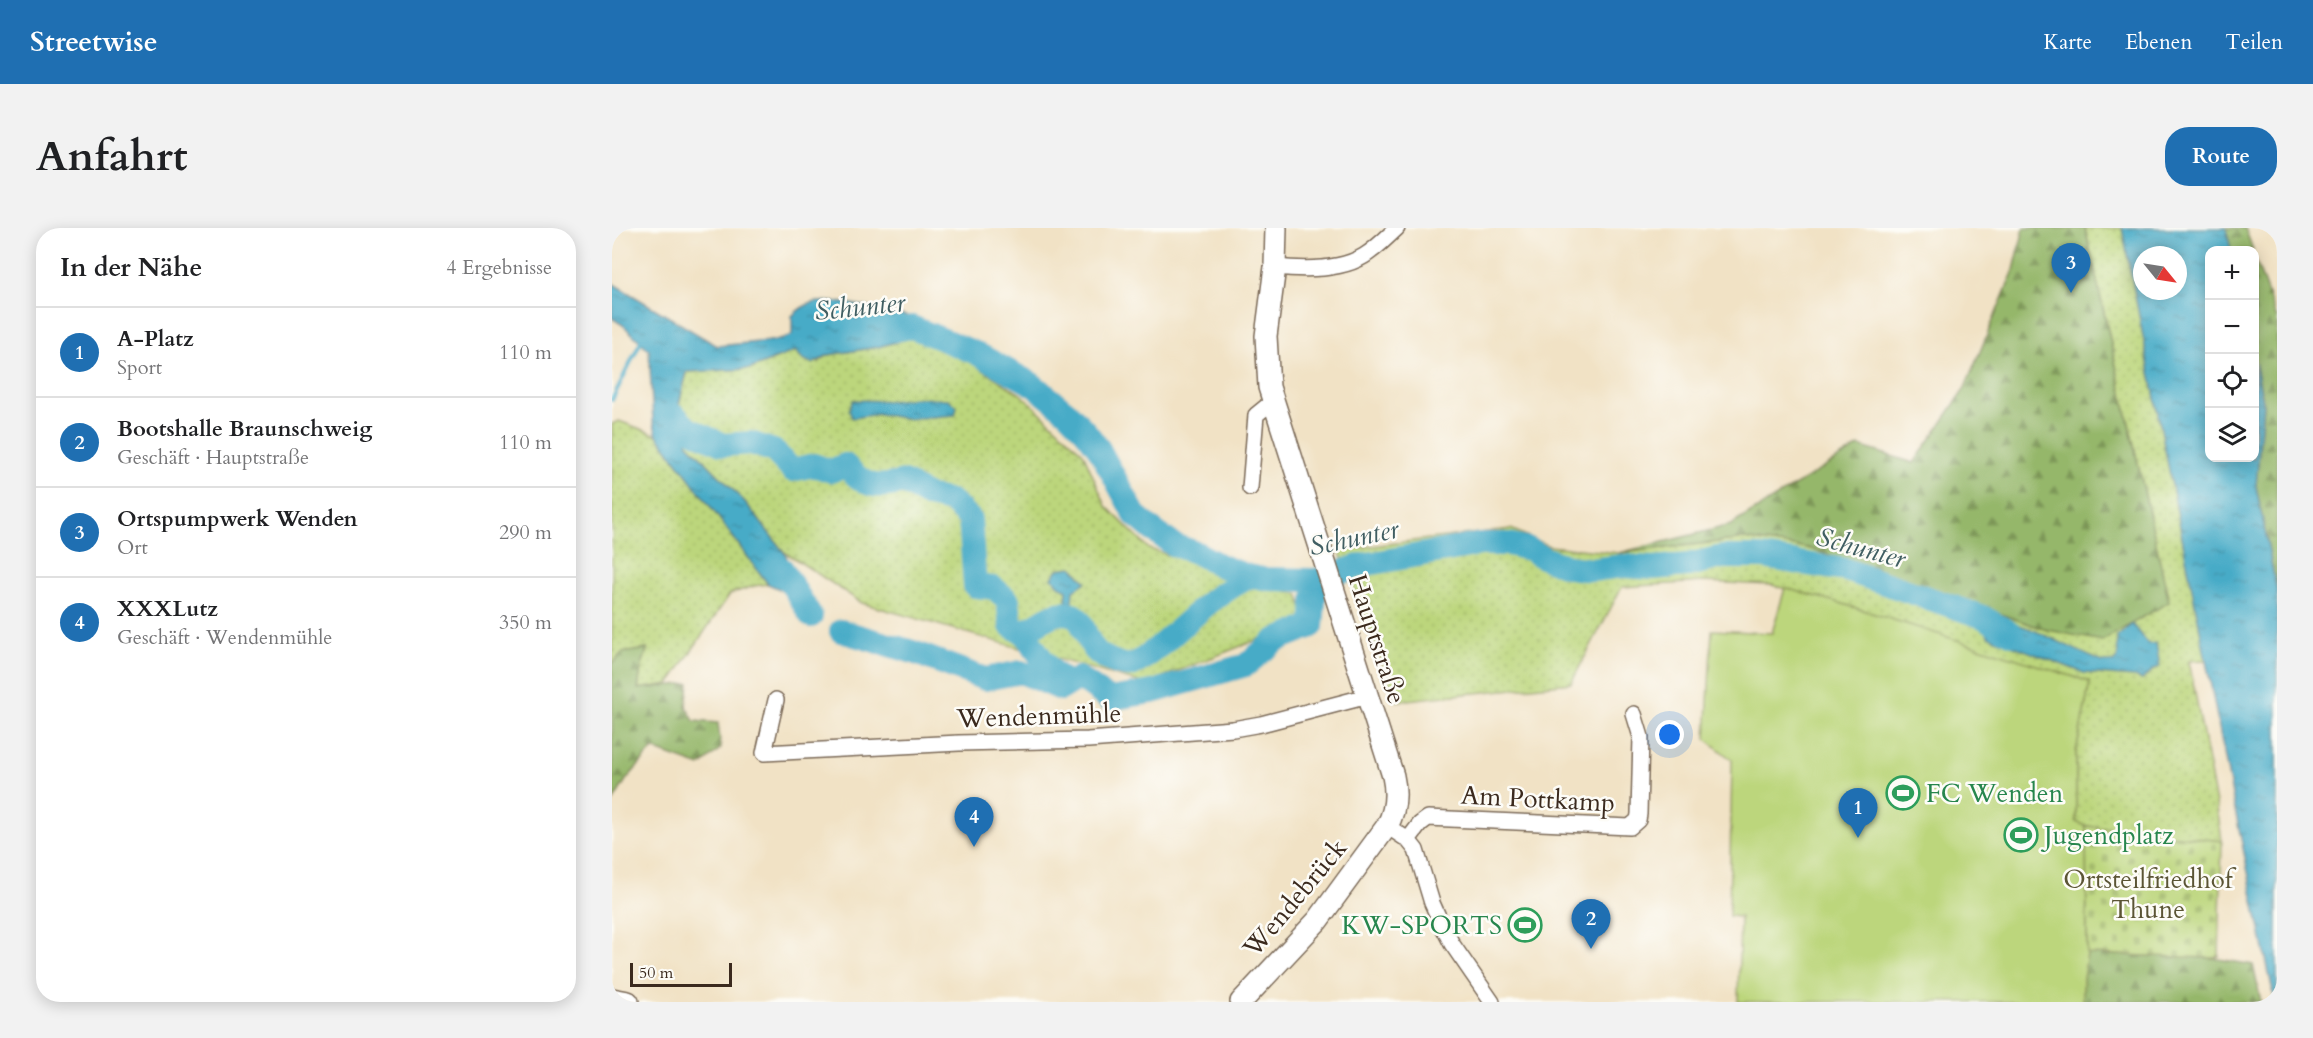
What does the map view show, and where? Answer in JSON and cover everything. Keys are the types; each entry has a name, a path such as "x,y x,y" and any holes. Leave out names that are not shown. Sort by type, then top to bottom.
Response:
{"main road":[{"name":"Hauptstraße","path":"1276,228 1275,267 1266,336 1266,371 1272,402 1396,786 1394,808 1387,826"},
{"name":"Wendebrück","path":"1241,1002 1312,927 1387,826"},
{"path":"612,999 628,1002"}],"street":[{"path":"1275,267 1293,269 1350,262 1371,251 1397,228"},
{"path":"1250,488 1256,415 1272,402"},
{"name":"Wendenmühle","path":"776,700 764,753 959,743 1088,740 1233,729 1368,696"},
{"name":"Am Pottkamp","path":"1408,840 1420,824 1428,818 1630,827 1638,820 1639,814 1641,737 1634,714"},
{"path":"1387,826 1408,840 1416,850 1432,903 1447,934 1492,1002"}],"green space":[{"path":"2024,228 2085,228 2169,602 2102,641 2044,629 1808,548 1744,539 1619,553 1731,525 1859,446 1914,463 1964,390 2014,270"},
{"path":"2085,228 2122,228 2133,285 2133,300 2136,300 2206,660 2189,661 2222,841 2086,826 2076,822 2076,752 2090,682 1772,585 1703,582 1622,587 1571,683 1397,701 1339,550 1511,529 1549,546 1619,553 1744,539 1808,548 2044,629 2169,602"},
{"path":"2226,228 2245,228 2252,246 2230,246"},
{"path":"2259,270 2277,319 2277,592 2256,486 2263,402 2259,382"},
{"path":"920,319 978,367 1022,395 1083,453 1106,506 1149,549 1298,594 1307,620 1145,684 862,603 783,551 745,502 688,444 676,416 687,372 750,369 795,351 803,359 819,362 828,355 878,347 926,333"},
{"path":"619,421 657,435 768,584 730,594 669,684 638,689 647,650 612,664 612,424"},
{"name":"FC Wenden","path":"1785,588 1840,603 2090,682 2076,752 2076,822 2086,826 2087,954 2083,978 2083,1002 1738,1002 1740,917 1729,916 1732,760 1706,739 1712,630 1772,633"},
{"path":"647,649 638,689 689,683 686,706 694,721 718,723 721,748 700,766 653,749 626,780 612,803 612,664 622,653"},
{"name":"Ortsteilfriedhof Thune","path":"2086,826 2222,841 2219,956 2213,958 2087,954"},
{"path":"2087,954 2213,958 2253,965 2261,1002 2083,1002 2083,978"}],"water":[{"path":"2122,228 2226,228 2230,246 2205,246 2205,462 2258,462 2256,486 2277,592 2277,1002 2275,1002 2234,805 2136,300 2187,300 2187,246 2133,246 2133,285"},
{"path":"612,283 717,346 779,340 792,335 792,316 806,305 822,301 850,304 920,319 927,333 878,347 828,355 813,364 803,359 795,351 750,369 687,372 676,416 688,444 745,502 786,555 797,597 768,584 657,435 653,421 649,350 623,325 612,318"},
{"path":"2259,382 2263,402 2259,450"},
{"path":"916,398 948,399 957,406 955,415 909,419 879,414 852,418 849,410 853,400 890,401"},
{"path":"1072,567 1086,582 1073,591 1071,615 1065,613 1067,590 1052,578 1058,569"},
{"path":"1983,617 2015,623 2103,662 2113,662 2118,657 2117,637 2132,624 2148,644 2156,643 2160,667 2154,669 2142,680 2135,677 2084,673 1988,636"}],"waterway":[{"name":"Schunter","path":"895,330 912,327 976,353 1032,384 1068,413 1086,432 1099,449 1135,515 1174,545 1248,576 1263,579 1316,580 1362,565 1481,544 1508,544 1529,549 1546,559 1569,567 1592,570 1623,566 1653,568 1688,565 1722,557 1762,557 1846,570 1983,617 2012,634"},
{"path":"612,400 642,339"},
{"path":"676,416 687,428 723,445 751,443 774,451 792,470 814,465 831,471 845,465 865,482 878,485 904,482 928,496 951,501 970,519 975,586 994,588 1008,600 1011,626 1019,630 1026,630 1054,615 1063,613 1073,615 1081,622 1089,641 1098,653 1120,664 1131,665 1148,656 1210,602 1248,576"},
{"path":"782,569 811,616"},
{"path":"841,631 913,652 985,679 1021,672 1061,689 1079,678 1109,699 1152,692 1246,665 1276,640 1312,626 1316,580"},
{"path":"1022,631 1048,667 1070,683"}],"place":[{"name":"Ortspumpwerk Wenden","path":"2071,293"},
{"name":"FC Wenden","path":"1903,793"},
{"name":"Jugendplatz","path":"2021,835"},
{"name":"A-Platz","path":"1858,838"},
{"name":"XXXLutz","path":"974,847"},
{"name":"KW-SPORTS","path":"1525,925"},
{"name":"Bootshalle Braunschweig","path":"1591,949"}]}
